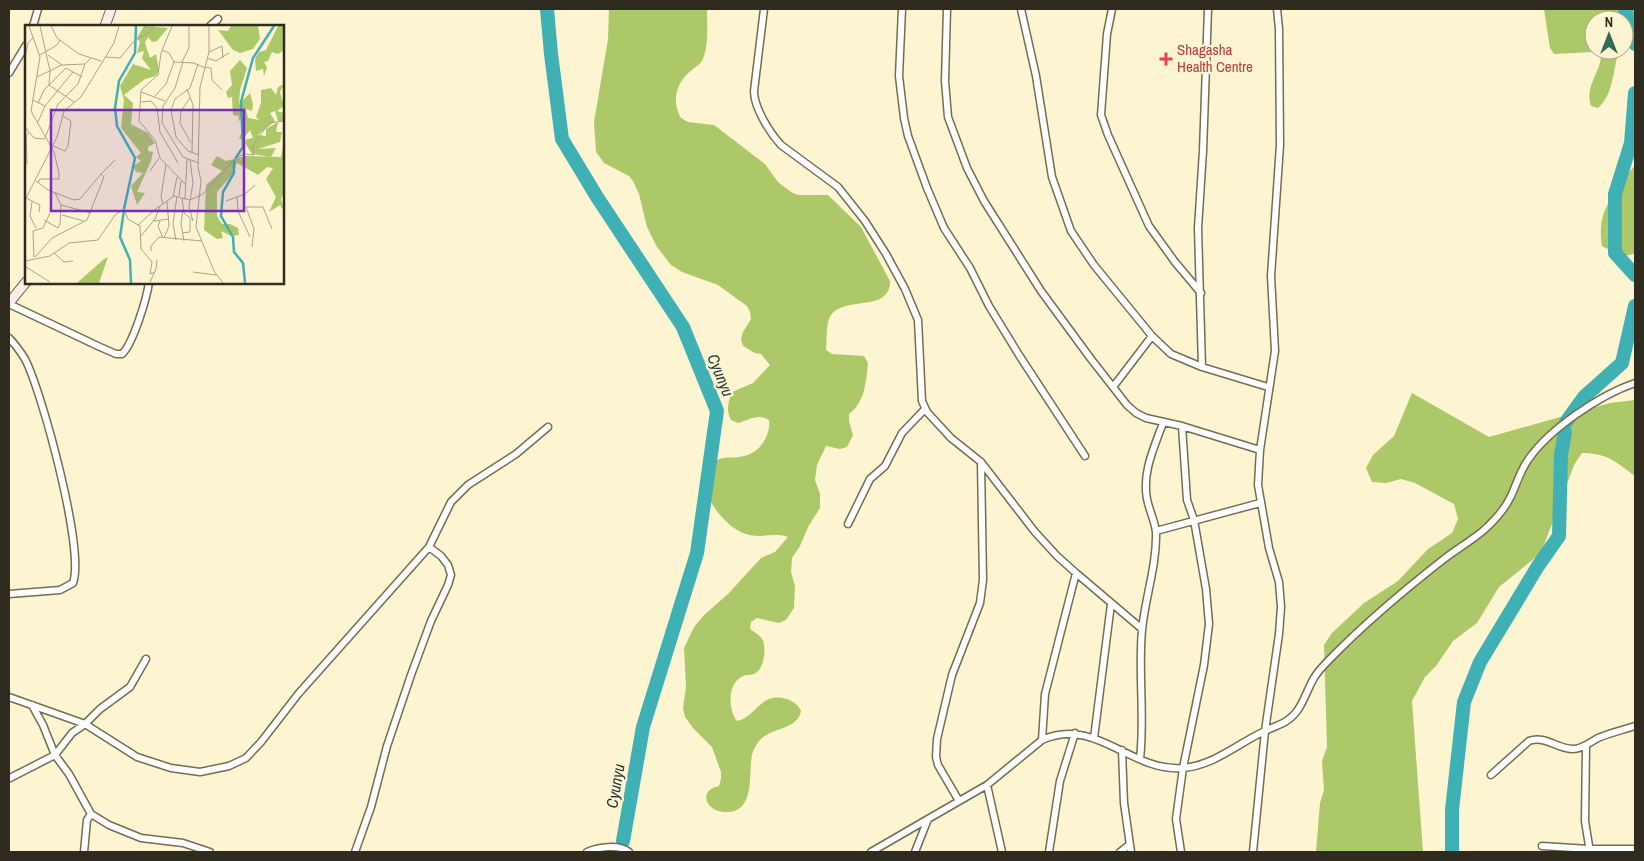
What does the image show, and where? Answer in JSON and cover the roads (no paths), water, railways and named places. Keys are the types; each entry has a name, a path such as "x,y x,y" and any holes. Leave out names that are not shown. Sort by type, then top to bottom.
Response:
{"main road":[{"path":"106,25 111,9"},
{"path":"9,304 25,283"}],"street":[{"path":"33,25 38,9"},
{"path":"764,9 754,98 774,137 838,187 865,221 886,254 905,289 918,320 924,409 952,438 981,462 1035,532 1076,573 1142,629"},
{"path":"902,9 899,76 903,111 908,136 927,188 944,228 970,268 1019,355 1085,456"},
{"path":"947,9 944,81 948,117 967,168 984,201 1041,291 1127,405 1136,413 1146,418 1182,426 1260,450"},
{"path":"1021,9 1036,76 1052,177 1071,231 1094,265 1152,336 1171,354 1202,367 1268,387"},
{"path":"1112,9 1106,34 1101,115 1108,135 1149,226 1174,262 1201,294"},
{"path":"1202,367 1198,228 1208,9"},
{"path":"1253,852 1265,731 1278,643 1281,607 1279,582 1269,548 1258,484 1268,387 1274,366 1275,351 1270,276 1280,145 1280,29 1277,9"},
{"path":"211,25 218,19"},
{"path":"9,73 25,46"},
{"path":"9,304 100,347 116,354 122,354 129,345 149,284"},
{"path":"1113,387 1152,336"},
{"path":"9,338 16,345 25,360 56,455 73,538 75,566 73,583 60,590 9,594"},
{"path":"871,852 987,785 1042,740 1058,734 1075,733 1094,738 1160,768 1183,768 1216,759 1265,731 1282,724 1294,716 1304,702 1314,678 1323,666 1393,600 1445,558 1483,531 1496,518 1509,501 1527,461 1538,447 1577,415 1600,400 1635,383"},
{"path":"848,524 870,479 885,466 902,433 924,409"},
{"path":"1140,759 1142,733 1142,629 1152,572 1156,532 1147,498 1146,473 1163,423"},
{"path":"9,697 85,724 137,758 171,768 200,772 229,766 246,758 261,742 299,693 429,547 451,502 468,484 516,454 548,426"},
{"path":"1181,852 1176,819 1183,768 1208,640 1208,602 1194,520 1187,500 1182,426"},
{"path":"959,800 938,765 936,756 937,739 952,675 980,603 983,580 981,462"},
{"path":"1156,532 1260,503"},
{"path":"354,852 371,807 387,746 411,675 451,575 448,565 441,556 429,547"},
{"path":"1042,740 1045,694 1076,573"},
{"path":"1094,738 1111,604"},
{"path":"10,778 55,755 72,733 130,687 146,659"},
{"path":"32,705 43,725 55,755 69,774 91,814 109,825 141,838 183,843 210,852"},
{"path":"1491,775 1529,741 1534,739 1574,749 1586,746 1598,738 1635,726"},
{"path":"1050,852 1060,781 1075,733"},
{"path":"1586,746 1585,821 1590,851"},
{"path":"1120,852 1130,849 1124,803 1122,750"},
{"path":"987,785 1002,852"},
{"path":"84,852 86,820 91,814"},
{"path":"915,852 928,819"},
{"path":"1542,846 1590,851 1635,849"},
{"path":"587,852 599,848 622,849 629,852"}],"waterway":[{"name":"Cyunyu","path":"547,9 562,139 597,197 683,327 717,411 697,553 643,727 623,841"},
{"path":"1625,9 1635,44"},
{"path":"1635,93 1631,143 1615,194 1615,253 1635,275"},
{"path":"1566,422 1584,397 1622,363 1635,306"},
{"path":"1452,852 1452,810 1464,702 1480,662 1538,566 1559,536 1561,455 1565,432"}],"place":[{"name":"Shagasha Health Centre","path":"1166,59"}]}
